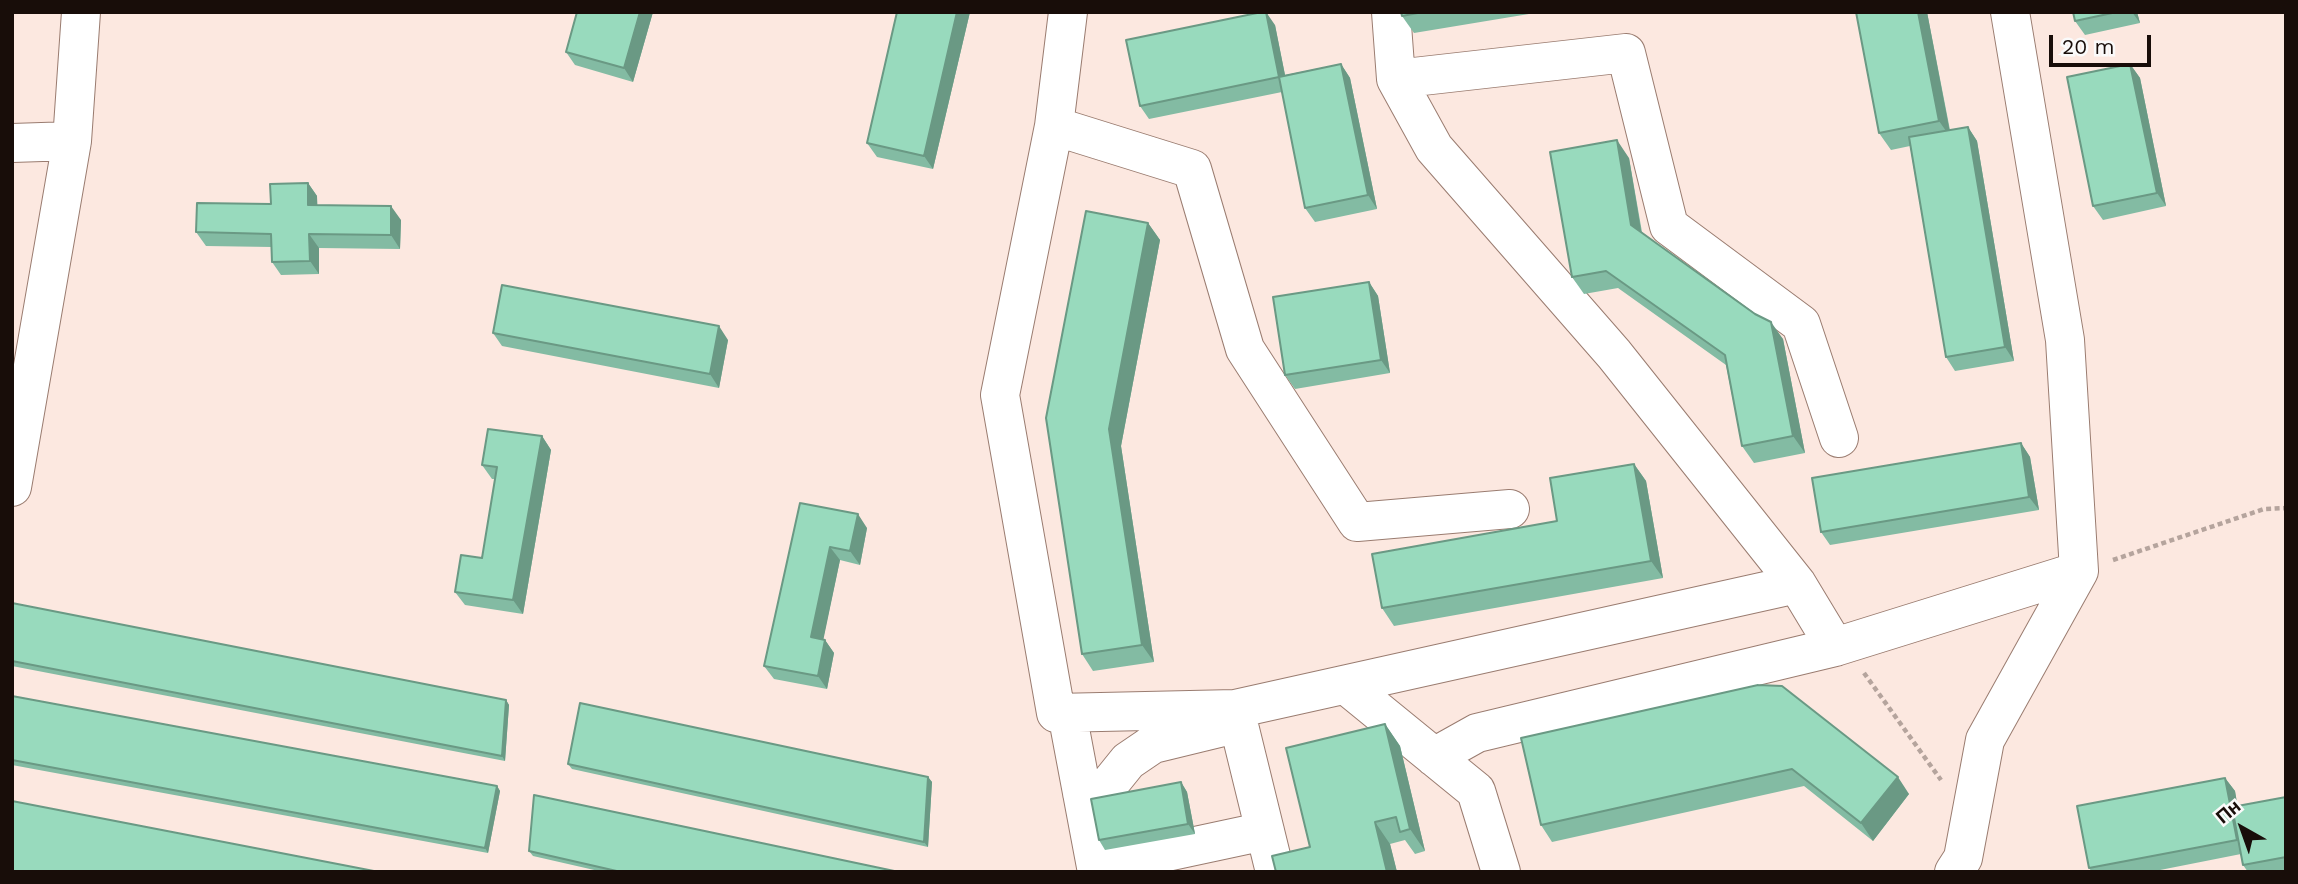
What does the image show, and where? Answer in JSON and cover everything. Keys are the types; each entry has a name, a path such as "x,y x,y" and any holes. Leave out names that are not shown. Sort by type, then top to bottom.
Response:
{"street":[{"path":"12,487 72,141 81,12"},
{"path":"1068,12 1054,126 1000,395 1056,713 1237,716"},
{"path":"1391,12 1396,79 1434,148 1614,354 1797,584 1835,647"},
{"path":"1954,872 1962,858 1985,740 2079,571 2065,340 2010,12"},
{"path":"1396,79 1626,53 1669,226 1801,324 1839,438"},
{"path":"1054,126 1192,169 1245,349 1357,522 1510,509"},
{"path":"12,143 72,141"},
{"path":"1434,757 1477,733 1835,647 2079,571"},
{"path":"1082,793 1107,787 1128,761 1153,744 1237,716 1346,685 1797,584"},
{"path":"1346,685 1476,791 1501,872"},
{"path":"1079,713 1137,754"},
{"path":"1079,713 1082,793 1097,872"},
{"path":"1237,716 1275,872"},
{"path":"1107,872 1125,861 1265,831"}],"path":[{"path":"2079,571 2264,509 2286,508"},
{"path":"1835,647 1861,668 1948,789 1972,808"}],"building":[{"path":"577,12 640,12 624,68 566,52"},
{"path":"897,12 957,12 924,156 867,143"},
{"path":"1266,12 1279,77 1140,106 1126,40"},
{"path":"1401,12 1423,12 1402,16"},
{"path":"1856,12 1918,12 1939,121 1879,133"},
{"path":"2073,12 2117,12 2075,21"},
{"path":"1341,64 1368,195 1305,208 1279,77"},
{"path":"2130,64 2157,193 2093,206 2067,77"},
{"path":"1968,127 2005,347 1946,357 1909,137"},
{"path":"1617,140 1631,225 1755,314 1771,322 1793,436 1742,446 1725,355 1606,271 1572,277 1550,152"},
{"path":"308,183 308,205 391,206 391,235 309,234 310,261 272,262 271,234 196,232 197,203 271,204 270,184"},
{"path":"1086,211 1148,223 1109,429 1142,645 1082,654 1046,418"},
{"path":"1369,282 1381,360 1285,375 1273,297"},
{"path":"502,285 719,326 710,374 493,333"},
{"path":"488,429 542,436 513,600 455,592 461,555 482,558 497,467 482,465"},
{"path":"2021,443 2029,497 1821,532 1812,478"},
{"path":"1634,464 1651,561 1382,608 1372,554 1557,521 1550,478"},
{"path":"800,503 858,514 850,551 830,547 811,637 825,640 818,676 764,666"},
{"path":"12,603 506,700 502,756 12,661"},
{"path":"1758,685 1782,686 1898,777 1861,823 1792,769 1541,825 1521,738"},
{"path":"12,696 497,786 485,848 12,760"},
{"path":"580,703 928,777 924,842 568,764"},
{"path":"1385,724 1410,829 1400,832 1396,817 1375,822 1387,872 1276,872 1272,856 1310,847 1286,748"},
{"path":"2225,778 2237,840 2089,868 2077,806"},
{"path":"1181,782 1188,824 1099,840 1091,799"},
{"path":"534,795 899,872 621,872 529,851"},
{"path":"2286,797 2286,857 2243,865 2232,807"},
{"path":"12,801 379,872 12,872"}]}
